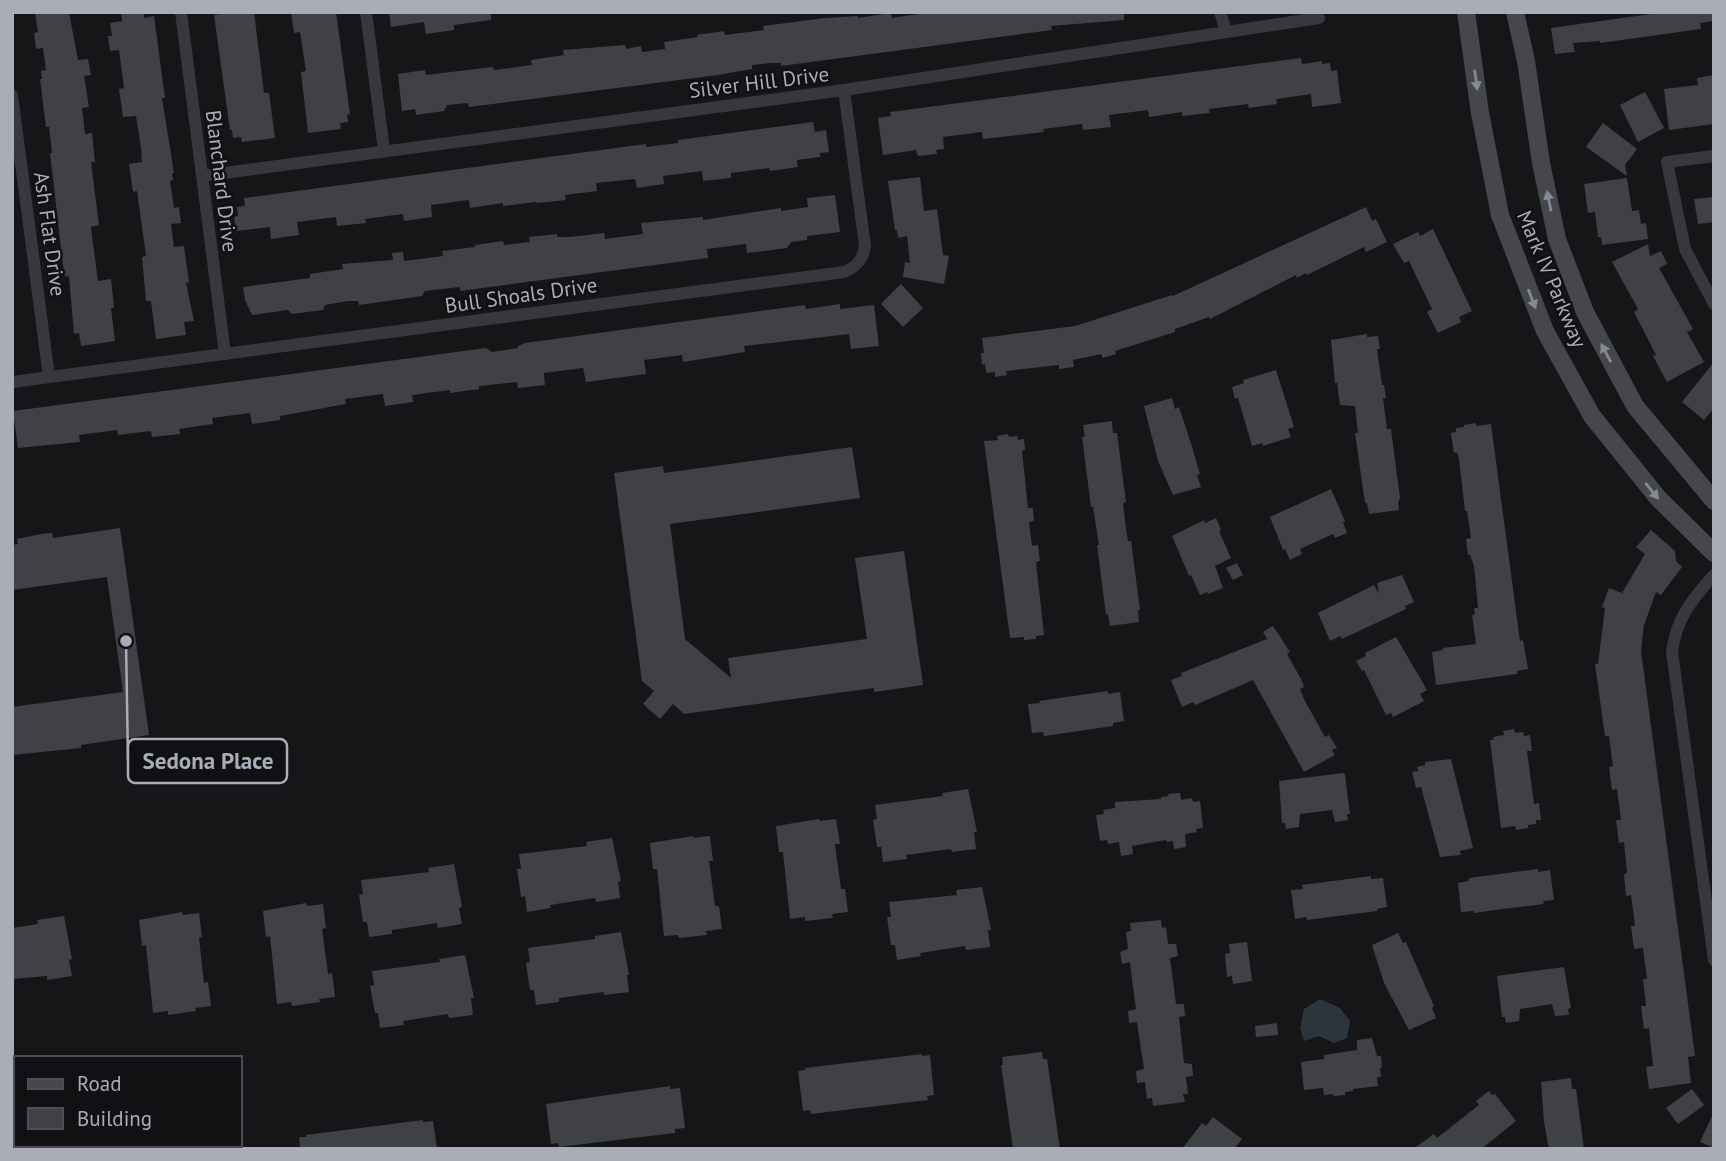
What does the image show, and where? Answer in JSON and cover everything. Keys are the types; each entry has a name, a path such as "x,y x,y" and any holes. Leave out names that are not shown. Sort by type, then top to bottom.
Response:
{"main road":[{"name":"Mark IV Parkway","path":"1466,12 1480,113 1500,215 1545,331 1592,416 1658,498 1714,554"},
{"name":"Mark IV Parkway","path":"1515,12 1557,239 1585,312 1635,406 1714,501"}],"street":[{"name":"Blanchard Drive","path":"181,12 225,354"},
{"path":"366,12 384,150"},
{"path":"1220,12 1226,31"},
{"name":"Silver Hill Drive","path":"202,176 844,90 1319,18"},
{"name":"Bull Shoals Drive","path":"12,382 851,269 861,259 865,246 844,90"},
{"name":"Ash Flat Drive","path":"12,95 50,377"},
{"path":"1714,156 1667,162 1685,249 1714,304"},
{"path":"1714,575 1691,600 1680,618 1672,652 1714,960"}],"shaded area":[{"path":"1320,999 1340,1008 1350,1021 1347,1038 1334,1043 1319,1036 1304,1041 1300,1028 1304,1009"}],"building":[{"path":"35,12 69,12 78,60 88,59 91,75 84,76 89,107 82,108 85,134 92,133 95,162 91,162 99,225 91,227 98,281 111,279 115,341 81,346 79,333 74,334 69,276 65,277 63,265 49,127 46,127 40,79 41,71 46,70 43,48 36,49 34,33 38,32"},
{"path":"121,12 144,12 144,18 154,16 165,98 162,98 174,173 173,180 170,181 174,208 179,207 181,223 171,224 174,247 184,246 189,282 186,283 194,321 184,322 186,335 156,339 151,301 146,301 142,257 146,256 137,191 133,192 129,164 142,162 141,148 136,116 123,117 119,89 124,88 119,50 110,51 108,36 112,36 110,23 122,21"},
{"path":"254,12 264,93 269,93 275,138 242,142 241,137 233,138 230,130 214,15"},
{"path":"291,12 336,12 350,114 347,115 348,122 340,123 341,129 308,133 301,72 306,71 300,32 294,33"},
{"path":"389,12 491,12 491,20 454,25 454,30 426,34 424,22 391,27"},
{"path":"932,12 1124,12 1124,20 1051,26 1052,30 781,66 781,63 752,65 752,69 718,75 469,107 468,103 447,105 444,111 416,115 415,109 402,111 398,74 425,70 426,75 493,67 494,70 532,65 531,60 564,55 563,50 625,45 626,49 641,46 642,52 665,49 664,42 724,31 725,35 764,30 763,26 825,18 858,18 891,13 892,18"},
{"path":"1665,12 1714,12 1714,21 1700,23 1701,29 1600,43 1573,43 1575,52 1555,54 1551,28"},
{"path":"1301,58 1302,64 1322,61 1322,64 1330,63 1331,71 1337,70 1341,103 1312,107 1311,94 1276,99 1277,104 1249,108 1248,104 1182,116 1182,112 1149,117 1148,110 1109,115 1111,127 1083,130 1082,124 1043,129 1044,132 983,139 982,132 943,137 944,149 936,150 937,154 918,156 916,150 883,155 878,118 891,116 890,112"},
{"path":"1714,75 1714,124 1669,130 1664,89 1698,85 1697,78"},
{"path":"1645,92 1664,128 1638,142 1620,105"},
{"path":"813,122 815,132 826,130 829,152 820,153 820,157 797,160 798,167 731,173 731,178 703,181 702,171 663,176 664,184 637,188 635,179 596,183 597,191 565,195 566,200 503,206 503,203 470,208 469,200 431,205 432,217 404,221 403,214 365,219 366,223 337,226 336,217 297,222 299,235 271,239 270,227 236,231 234,217 238,216 237,207 245,206 244,198 646,144 646,147 678,143 678,140"},
{"path":"1603,123 1637,149 1625,165 1627,176 1586,147"},
{"path":"920,177 924,211 937,209 943,255 949,256 944,284 903,277 905,262 910,263 907,236 898,238 895,230 888,181"},
{"path":"1627,178 1632,211 1639,210 1641,224 1646,223 1648,239 1602,245 1601,237 1598,237 1595,212 1588,213 1584,184"},
{"path":"835,195 840,232 807,236 807,240 791,242 787,248 747,253 746,244 707,249 708,258 460,291 460,287 425,291 422,296 359,305 358,301 348,301 325,305 323,310 292,314 288,310 252,315 245,300 243,287 310,278 310,274 343,269 342,264 393,260 392,253 403,252 404,261 443,256 442,251 475,245 503,241 504,245 530,242 529,237 557,234 557,237 570,237 604,233 605,239 643,234 641,223 703,217 703,220 781,208 781,211 808,207 807,198"},
{"path":"1714,197 1714,222 1698,224 1694,199"},
{"path":"1366,207 1372,221 1376,219 1387,242 1366,252 1364,247 1307,275 1306,273 1297,278 1296,275 1210,319 1209,317 1175,329 1175,332 1115,351 1116,354 1103,358 1101,354 1073,360 1074,367 1059,369 1059,365 1006,371 1007,375 995,377 995,372 986,373 985,364 982,365 982,338 1075,326 1173,296"},
{"path":"1433,229 1472,311 1459,317 1461,322 1438,333 1427,312 1432,309 1409,261 1404,263 1393,244 1418,232 1420,236"},
{"path":"1648,244 1650,256 1661,251 1667,264 1659,268 1693,329 1687,332 1704,362 1667,382 1634,312 1638,309 1612,262"},
{"path":"901,284 923,308 903,327 881,304"},
{"path":"840,304 840,309 874,305 879,346 851,349 849,334 744,346 745,352 683,362 682,355 644,360 646,374 586,382 583,368 544,373 545,385 518,388 517,382 479,386 479,389 450,393 450,390 412,395 413,402 385,406 383,394 345,399 346,404 280,416 280,420 252,424 250,413 212,418 213,424 179,429 180,434 152,437 151,431 118,435 117,430 79,435 80,442 18,448 13,411 486,348 492,352 518,348 525,343 805,305 806,309"},
{"path":"1367,334 1367,337 1378,336 1380,349 1377,349 1386,398 1383,398 1387,429 1391,429 1400,498 1399,510 1369,514 1355,433 1358,433 1355,406 1340,405 1331,340"},
{"path":"1714,362 1714,408 1704,420 1682,402"},
{"path":"1276,370 1294,427 1288,429 1291,437 1263,446 1262,443 1252,446 1238,398 1235,399 1232,387 1244,383 1243,380"},
{"path":"1172,398 1175,409 1179,407 1200,474 1197,475 1201,487 1173,495 1158,461 1144,406"},
{"path":"1112,421 1113,433 1117,433 1126,502 1123,503 1126,529 1128,541 1131,541 1140,610 1139,622 1110,626 1108,614 1106,615 1099,545 1082,437 1085,437 1083,425"},
{"path":"1476,423 1476,426 1491,424 1520,641 1523,640 1528,669 1517,671 1517,674 1436,685 1432,652 1476,644 1472,615 1475,614 1474,608 1478,608 1477,596 1474,566 1468,555 1466,539 1471,538 1459,459 1457,452 1454,453 1451,433 1456,432 1456,428"},
{"path":"1008,434 1009,437 1017,436 1018,440 1024,439 1025,450 1022,451 1028,508 1033,508 1034,521 1029,522 1032,546 1038,545 1040,561 1036,562 1044,635 1036,636 1036,639 1010,638 984,441 998,440 997,436"},
{"path":"852,447 860,498 670,524 685,639 731,678 728,658 867,639 855,558 904,551 923,685 874,692 874,688 684,714 673,704 660,719 643,704 654,691 642,681 614,473 663,466 664,473"},
{"path":"1331,489 1345,521 1343,522 1347,533 1335,538 1333,534 1300,549 1302,554 1290,560 1285,549 1283,550 1270,517"},
{"path":"1216,518 1231,558 1215,566 1223,588 1200,595 1172,536 1204,520 1205,523"},
{"path":"120,528 149,735 81,745 81,748 12,755 12,707 123,692 107,577 12,590 12,545 18,544 17,539 41,534 52,533 53,538"},
{"path":"1651,530 1675,551 1676,561 1682,567 1661,595 1656,592 1644,625 1641,651 1695,1056 1688,1057 1691,1083 1649,1089 1646,1067 1653,1066 1649,1028 1644,1029 1641,1006 1646,1006 1643,979 1647,979 1643,948 1634,949 1631,926 1635,926 1631,895 1626,896 1624,842 1619,843 1616,820 1621,820 1617,789 1612,790 1609,767 1613,766 1609,736 1605,736 1595,664 1598,664 1605,608 1602,607 1609,588 1622,593 1645,554 1636,547"},
{"path":"1237,563 1243,575 1233,580 1226,568"},
{"path":"1402,575 1414,602 1405,606 1406,609 1342,639 1340,636 1330,641 1318,613 1374,585 1379,594 1377,583"},
{"path":"1273,626 1290,652 1287,654 1301,679 1304,687 1300,689 1305,701 1325,737 1329,735 1337,748 1332,750 1335,755 1304,772 1253,680 1195,705 1193,702 1182,707 1171,680 1182,676 1181,673 1267,639 1263,632"},
{"path":"1396,637 1427,690 1420,694 1424,701 1393,717 1391,713 1386,715 1364,670 1362,671 1356,661 1366,656 1365,653"},
{"path":"1108,691 1108,694 1120,692 1124,721 1113,723 1113,726 1044,736 1043,732 1032,733 1028,704"},
{"path":"1514,729 1515,733 1530,735 1532,751 1527,751 1534,804 1539,803 1541,820 1536,820 1536,824 1528,825 1528,828 1516,830 1515,826 1501,828 1490,740 1504,735 1503,731"},
{"path":"1451,759 1473,848 1460,851 1461,855 1440,857 1421,787 1416,788 1412,772 1418,771 1417,767 1425,765 1425,762"},
{"path":"1343,773 1350,814 1347,814 1348,820 1335,822 1332,810 1300,814 1299,827 1286,829 1285,823 1282,823 1279,781"},
{"path":"968,789 977,832 974,832 976,849 952,852 951,849 906,855 907,859 883,862 881,847 877,847 873,820 877,819 875,805 943,796 942,793"},
{"path":"1180,793 1181,800 1192,798 1193,802 1200,801 1203,828 1185,834 1186,847 1174,849 1173,841 1166,840 1132,846 1133,854 1121,856 1119,842 1108,844 1107,840 1100,841 1096,815 1104,814 1103,810 1115,808 1115,802 1161,799 1169,796 1168,794"},
{"path":"836,819 840,844 835,844 841,889 845,889 848,912 832,914 833,918 805,921 805,917 790,919 783,852 779,852 776,826"},
{"path":"710,836 713,861 709,861 715,906 719,906 722,929 706,931 707,935 679,938 678,935 664,936 657,869 653,869 650,843"},
{"path":"612,838 621,881 618,882 620,898 596,902 595,898 550,905 551,908 527,912 525,896 521,897 517,869 521,869 519,854 587,846 586,842"},
{"path":"454,864 462,907 459,908 462,924 438,928 437,923 392,930 392,934 369,937 367,922 363,922 359,895 363,894 361,880 429,872 428,868"},
{"path":"1538,869 1538,872 1550,870 1554,900 1543,901 1544,904 1474,913 1461,912 1458,883 1469,881 1469,878"},
{"path":"1371,876 1371,879 1383,878 1387,907 1377,911 1307,920 1306,917 1295,919 1291,890 1303,889 1302,885"},
{"path":"982,887 991,930 988,930 990,947 966,950 965,946 920,953 921,956 897,960 895,945 891,945 887,917 891,917 889,902 957,895 956,890"},
{"path":"306,903 307,906 323,904 326,928 322,929 328,974 332,973 335,997 292,1006 291,1002 277,1004 270,936 266,937 263,911"},
{"path":"182,912 183,915 199,913 204,983 208,982 211,1006 168,1015 168,1011 153,1013 146,945 142,946 139,920"},
{"path":"64,916 72,959 69,960 72,976 47,980 47,976 12,979 12,928 38,924 37,920"},
{"path":"1161,920 1162,928 1166,927 1168,944 1176,944 1178,956 1170,958 1176,1004 1184,1004 1185,1016 1179,1017 1184,1063 1192,1064 1193,1076 1186,1077 1188,1094 1183,1094 1185,1102 1153,1106 1152,1098 1147,1099 1145,1082 1137,1083 1136,1071 1144,1069 1137,1022 1129,1023 1128,1011 1136,1009 1130,962 1122,964 1120,952 1128,949 1126,932 1131,931 1130,923"},
{"path":"621,932 629,975 629,992 604,995 604,992 559,998 559,1002 536,1005 534,990 530,990 526,963 530,962 528,948 595,939 595,936"},
{"path":"1398,933 1403,943 1406,942 1434,1006 1432,1008 1436,1018 1409,1030 1384,983 1372,945"},
{"path":"1247,942 1252,981 1233,984 1232,976 1227,977 1225,954 1230,953 1229,944"},
{"path":"465,955 474,998 471,998 473,1015 449,1018 448,1014 403,1021 404,1025 380,1028 370,986 374,985 372,971 440,962 439,959"},
{"path":"1564,967 1571,1008 1568,1009 1569,1015 1555,1016 1552,1004 1520,1009 1519,1021 1506,1023 1505,1017 1502,1017 1497,976"},
{"path":"1277,1023 1278,1035 1256,1037 1255,1026"},
{"path":"1372,1038 1377,1056 1381,1056 1382,1068 1381,1077 1377,1077 1378,1086 1353,1089 1345,1092 1345,1095 1333,1096 1324,1095 1323,1088 1304,1090 1301,1062 1357,1050 1357,1040"},
{"path":"1042,1052 1043,1059 1047,1059 1060,1149 1013,1149 1002,1057"},
{"path":"930,1055 934,1095 927,1096 928,1100 811,1114 810,1110 803,1111 798,1071"},
{"path":"1571,1078 1572,1089 1576,1089 1584,1149 1549,1149 1541,1082"},
{"path":"670,1086 670,1089 680,1088 685,1128 675,1129 675,1133 559,1147 558,1143 551,1144 546,1104"},
{"path":"1692,1089 1704,1105 1678,1124 1666,1108"},
{"path":"1489,1091 1492,1095 1495,1094 1516,1121 1481,1149 1413,1149 1434,1134 1437,1138 1479,1105 1476,1101"},
{"path":"1714,1112 1714,1148 1700,1142"},
{"path":"1213,1117 1242,1139 1234,1149 1182,1149 1202,1123 1206,1126"},
{"path":"433,1121 437,1149 300,1149 299,1137 306,1135"}],"place":[{"name":"Sedona Place","path":"126,641"}]}
